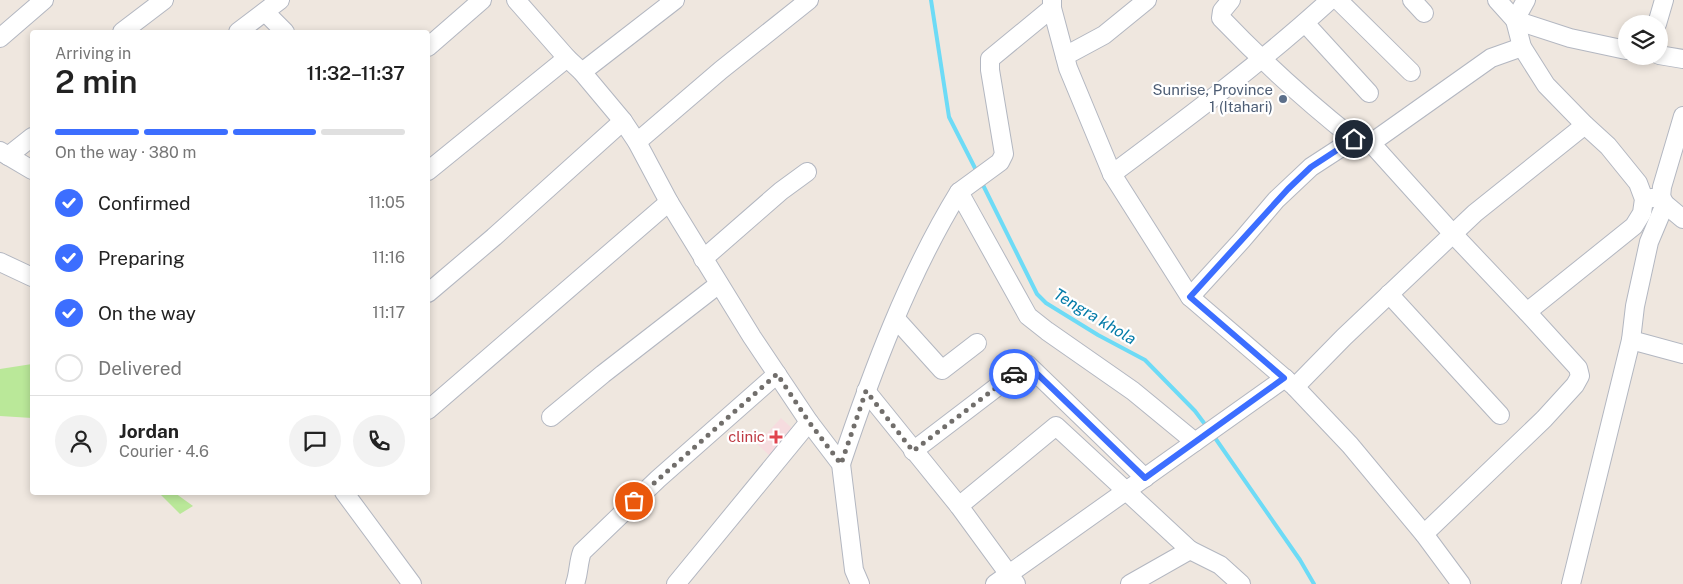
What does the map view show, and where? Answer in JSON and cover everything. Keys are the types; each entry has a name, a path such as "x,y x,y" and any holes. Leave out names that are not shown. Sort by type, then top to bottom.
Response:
{"street":[{"path":"0,38 44,0"},
{"path":"125,30 164,0"},
{"path":"241,30 280,0"},
{"path":"430,45 482,0"},
{"path":"516,0 567,58 582,72 623,121 637,142 669,202 703,259 809,422 841,464"},
{"path":"582,72 675,0"},
{"path":"637,142 721,70 809,0"},
{"path":"1065,56 1104,35 1147,0"},
{"path":"1231,0 1222,11 1220,18 1312,106 1354,139 1371,143 1578,368 1580,376 1575,386 1544,419 1424,534"},
{"path":"1112,174 1262,60 1330,0"},
{"path":"1338,0 1411,72"},
{"path":"1412,0 1424,13"},
{"path":"1497,0 1515,20 1522,47 1546,84 1585,126 1608,146 1638,183 1683,219"},
{"path":"1515,20 1526,0"},
{"path":"1660,15 1664,0"},
{"path":"860,584 854,570 841,464 866,391 896,319 941,224 964,189 1000,162 1004,154 990,70 990,58 1052,4 1068,68 1112,174 1190,297 1290,382 1350,445 1424,534 1461,584"},
{"path":"264,12 283,30"},
{"path":"1515,20 1570,38 1618,48"},
{"path":"1305,22 1369,93"},
{"path":"1371,143 1490,58 1522,47"},
{"path":"1668,56 1683,59"},
{"path":"430,170 567,58"},
{"path":"1570,584 1631,340 1657,200 1683,116"},
{"path":"430,291 494,237 623,121"},
{"path":"866,391 959,506 1007,581 1234,413 1290,382 1390,294 1475,213 1585,126"},
{"path":"30,138 4,153 30,169"},
{"path":"1190,297 1276,200 1311,167 1354,139"},
{"path":"703,259 807,172"},
{"path":"964,189 1028,316 1046,331 1133,391 1195,442"},
{"path":"1527,312 1634,226 1642,214 1657,200"},
{"path":"430,408 669,202"},
{"path":"0,262 30,276"},
{"path":"551,416 719,284"},
{"path":"1390,294 1500,415"},
{"path":"896,319 942,370 977,343"},
{"path":"1631,340 1683,354"},
{"path":"913,451 1027,364 1145,478"},
{"path":"575,584 582,552 658,478 777,374"},
{"path":"676,584 809,422"},
{"path":"959,506 1056,426 1125,492 1190,550 1220,565 1241,584"},
{"path":"346,495 412,584"},
{"path":"1130,584 1190,550"}],"shaded area":[{"name":"clinic","path":"781,418 794,430 770,456 757,444"}],"green space":[{"path":"30,364 30,418 0,416 0,369"},
{"path":"161,495 178,495 193,506 180,514"}],"waterway":[{"name":"Tengra khola","path":"931,0 949,117 977,172"},
{"name":"Tengra khola","path":"981,181 1037,294 1046,303 1098,335 1145,360 1195,411 1207,427"},
{"name":"Tengra khola","path":"1213,435 1300,560 1314,584"}],"way so far":[{"path":"634,501 777,374 809,422 841,464 866,391 913,451 1014,374"}],"place":[{"name":"Sunrise, Province 1 (Itahari)","path":"1283,99"},
{"name":"clinic","path":"776,437"}],"route":[{"path":"1014,374 1027,364 1145,478 1284,378 1190,297 1276,200 1311,167 1354,139"}]}
